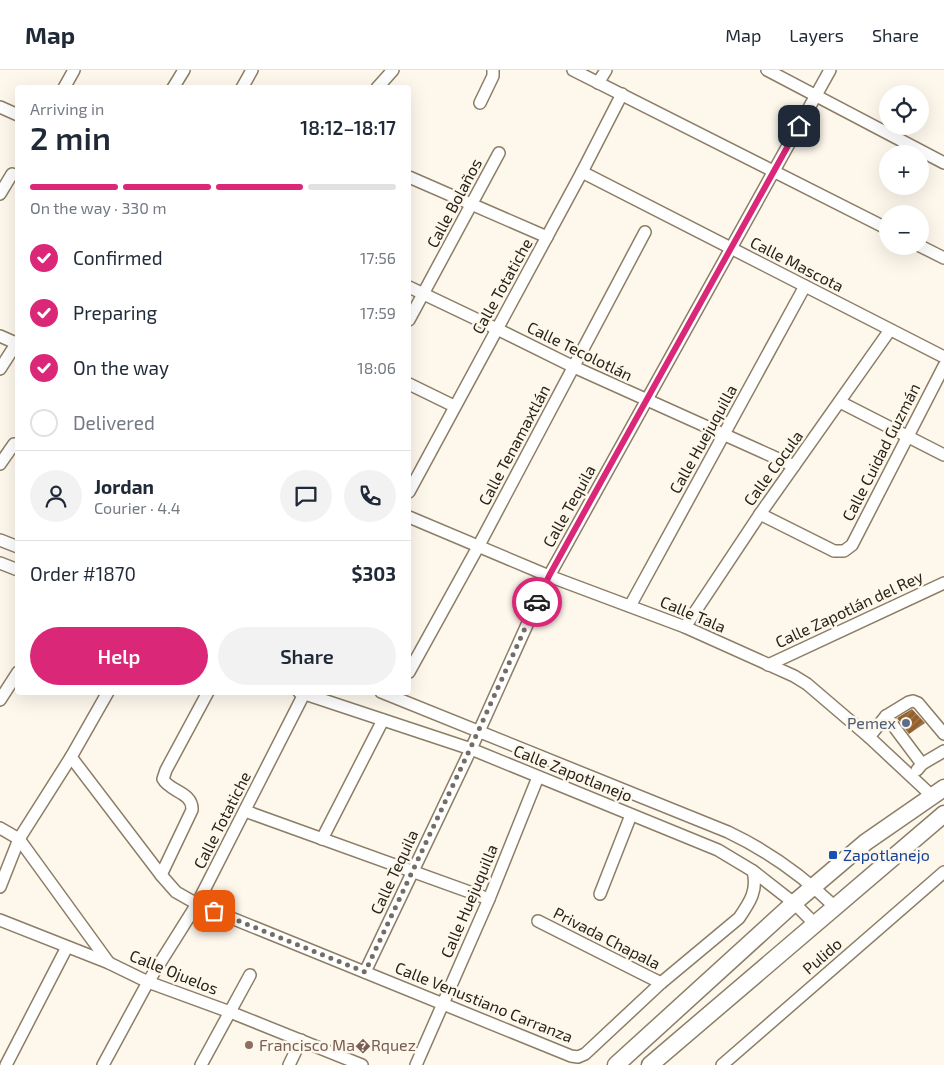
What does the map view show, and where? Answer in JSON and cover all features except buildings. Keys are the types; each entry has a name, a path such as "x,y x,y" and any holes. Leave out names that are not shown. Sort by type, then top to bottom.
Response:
{"highway":[{"path":"616,1065 794,903 866,842 938,791"},
{"path":"650,1065 944,814"}],"street":[{"path":"66,85 74,70"},
{"path":"175,85 184,70"},
{"path":"244,85 252,70"},
{"path":"380,85 393,70"},
{"path":"480,103 493,76 493,70"},
{"path":"573,70 879,224"},
{"path":"598,83 606,70"},
{"path":"767,70 944,163"},
{"name":"Calle Tequila","path":"365,972 549,576 830,70"},
{"name":"Calle Totatiche","path":"411,488 582,172 622,94"},
{"path":"0,107 15,114"},
{"name":"Calle Bolaños","path":"411,316 499,153"},
{"name":"Calle Mascota","path":"582,172 944,358"},
{"path":"0,194 12,174"},
{"path":"411,179 547,237"},
{"name":"Calle Tenamaxtlán","path":"411,668 645,232"},
{"path":"929,250 944,258"},
{"name":"Calle Huejuquilla","path":"630,606 805,286"},
{"name":"Calle Tecolotlán","path":"411,288 497,328 574,367 794,466"},
{"name":"Calle Cocula","path":"685,627 760,514 890,330"},
{"path":"0,336 15,342"},
{"path":"0,369 15,346"},
{"name":"Calle Cuidad Guzmán","path":"760,514 834,551 844,551 852,545 944,366"},
{"path":"411,385 454,406"},
{"path":"840,402 944,455"},
{"path":"0,464 15,444"},
{"name":"Calle Tala","path":"411,518 549,576 685,627 794,676 807,684 911,776 938,791"},
{"path":"0,540 15,546"},
{"path":"0,563 15,569"},
{"name":"Calle Zapotlán del Rey","path":"768,665 944,583"},
{"path":"0,700 15,677"},
{"path":"0,886 19,839 71,757 106,695"},
{"path":"161,875 192,810 193,804 189,798 166,784 163,779 206,695"},
{"name":"Calle Totatiche","path":"103,1065 148,982 197,904 302,695"},
{"name":"Calle Zapotlanejo","path":"309,695 470,749 718,850 753,871 794,903 815,924"},
{"name":"Calle Zapotlanejo","path":"396,695 478,731 728,832 755,845 814,887 834,907"},
{"path":"869,737 886,716 913,701 918,703 944,734"},
{"path":"886,716 922,764"},
{"path":"322,838 383,720"},
{"path":"911,776 922,764 944,751"},
{"name":"Calle Venustiano Carranza","path":"71,757 176,892 197,904 570,1056 578,1057 585,1054 661,983"},
{"name":"Calle Huejuquilla","path":"416,1065 489,899 538,777"},
{"path":"245,811 489,899"},
{"path":"600,894 632,815"},
{"name":"Calle Ojuelos","path":"0,828 19,839 109,963 148,982 230,1012 362,1065"},
{"path":"661,983 739,918 749,904 754,892 756,881 753,871"},
{"name":"Pulido","path":"722,1065 944,872"},
{"path":"0,920 109,963"},
{"name":"Privada Chapala","path":"538,921 661,983"},
{"path":"6,1065 67,947"},
{"path":"201,1065 250,975"},
{"path":"289,1065 301,1040"}],"way so far":[{"path":"214,911 365,972 537,602"}],"place":[{"name":"Pemex","path":"906,723"},
{"name":"Zapotlanejo","path":"833,855"},
{"name":"Francisco Ma�Rquez","path":"249,1045"}],"route":[{"path":"537,602 549,576 799,126"}]}
